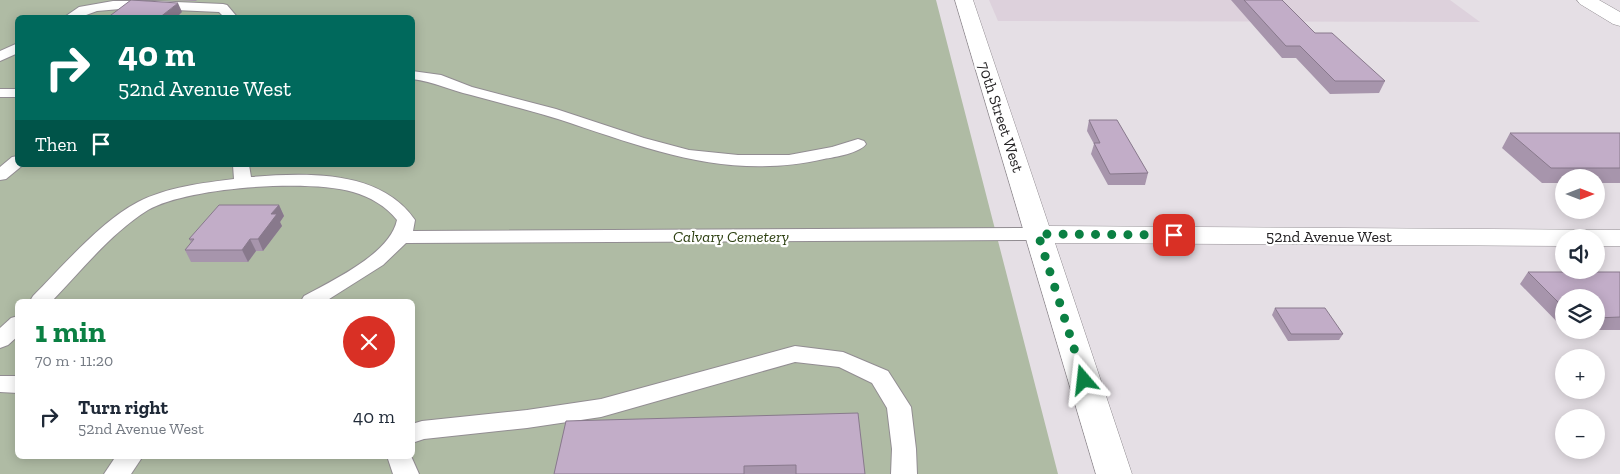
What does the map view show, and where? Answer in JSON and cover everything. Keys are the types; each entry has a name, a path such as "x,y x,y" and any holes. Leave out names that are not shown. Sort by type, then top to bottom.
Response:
{"street":[{"name":"70th Street West","path":"964,0 1114,474"},
{"path":"1586,0 1620,20"},
{"name":"52nd Avenue West","path":"1038,234 1620,238"}],"lane":[{"path":"74,15 82,10 101,6 128,5 223,8 229,15"},
{"path":"0,57 15,49"},
{"path":"415,75 438,78 454,86 552,112 651,145 701,156 737,160 773,160 839,152 858,144"},
{"path":"0,93 15,93"},
{"path":"0,175 15,164"},
{"path":"240,167 243,184"},
{"path":"42,299 114,228 144,206 170,194 243,184 321,181 360,189 384,198 399,209 406,220 403,232 386,252 315,299"},
{"path":"399,236 1038,234"},
{"path":"0,340 15,326"},
{"path":"415,433 422,430 527,419 601,408 795,354 843,360 880,377 899,407 904,449 904,474"},
{"path":"0,384 15,385"},
{"path":"117,474 128,459"},
{"path":"400,459 406,474"}],"shaded area":[{"path":"989,0 1450,0 1480,22 998,21"}],"green space":[{"name":"Calvary Cemetery","path":"0,0 936,0 1058,474 0,474"}],"building":[{"path":"131,0 178,3 163,15 111,15"},
{"path":"1244,0 1282,0 1315,33 1332,33 1385,81 1335,81 1300,46 1286,46"},
{"path":"1089,120 1117,120 1148,173 1110,174 1094,143 1100,143"},
{"path":"1510,133 1620,133 1620,168 1551,168"},
{"path":"219,205 279,205 271,214 277,214 258,239 250,239 242,250 185,250 194,239 189,239"},
{"path":"1528,272 1555,272 1555,279 1605,279 1605,272 1620,272 1620,317 1605,318 1605,289 1555,289 1555,299"},
{"path":"1275,308 1325,308 1343,334 1291,334"},
{"path":"858,413 865,474 796,474 796,465 744,466 744,474 554,474 566,421"}],"route":[{"path":"1084,380 1038,234 1174,235"}]}
